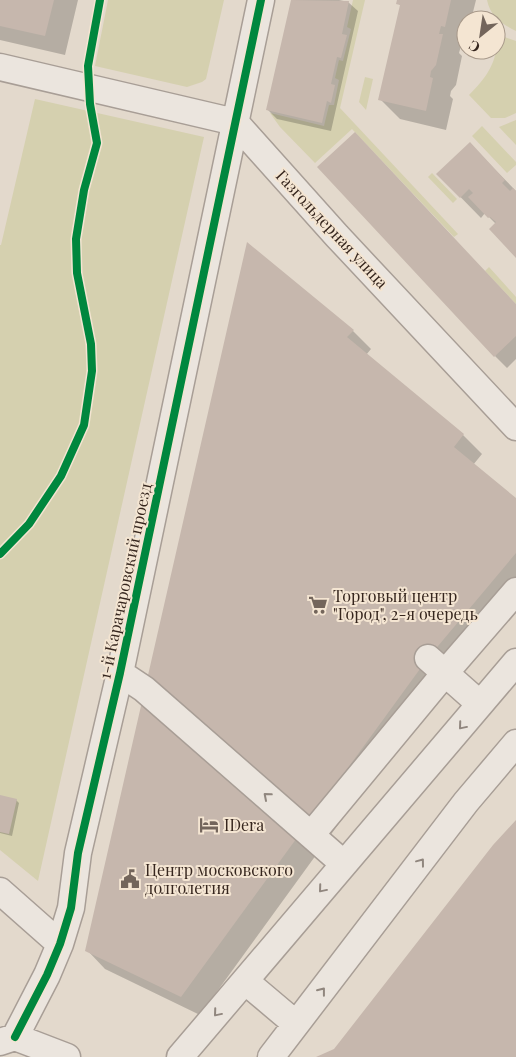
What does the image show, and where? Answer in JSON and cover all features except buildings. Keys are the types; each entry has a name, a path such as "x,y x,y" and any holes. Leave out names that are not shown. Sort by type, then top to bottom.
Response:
{"street":[{"path":"0,67 235,122 261,0"},
{"name":"Газгольдерная улица","path":"235,122 337,236 516,427"},
{"name":"1-й Карачаровский проезд","path":"7,1039 47,975 60,944 71,908 78,853 120,673 235,122"},
{"path":"311,835 436,666 516,591"},
{"path":"436,666 480,704"},
{"path":"120,673 144,689 344,864"},
{"path":"180,1057 480,704 511,680"},
{"path":"271,1057 466,802 516,743"},
{"path":"0,891 60,944"},
{"path":"245,981 296,1024"},
{"path":"7,1039 67,1057"}],"shaded area":[{"path":"108,0 224,0 206,79 187,87 95,66"},
{"path":"353,0 365,0 340,108 458,234 454,237 352,129 315,163 280,127 270,113 324,126 329,105 334,105 339,80 335,78 339,60 343,61 351,29 347,27"},
{"path":"487,0 516,0 516,31 506,25 506,10 491,10"},
{"path":"506,38 516,41 516,113 505,118 491,118 469,95 494,60 506,60"},
{"path":"365,77 373,79 366,110 359,102"},
{"path":"35,99 204,137 38,881 0,850 0,245"},
{"path":"516,120 516,145 499,127"},
{"path":"482,126 516,162 516,165 507,173 472,136"},
{"path":"432,173 457,199 453,203 428,177"},
{"path":"489,267 516,297 516,304 485,271"}],"cycle path":[{"path":"0,554 29,524 61,476 84,425 92,371 91,344 77,273 76,239 84,190 97,143 90,104 88,66 100,0"},
{"path":"15,1037 47,975 60,944 71,908 78,853 120,673 261,0"}],"place":[{"name":"Торговый центр \"Город\", 2-я очередь","path":"318,605"},
{"name":"IDera","path":"209,825"},
{"name":"Центр московского долголетия","path":"130,879"}]}
